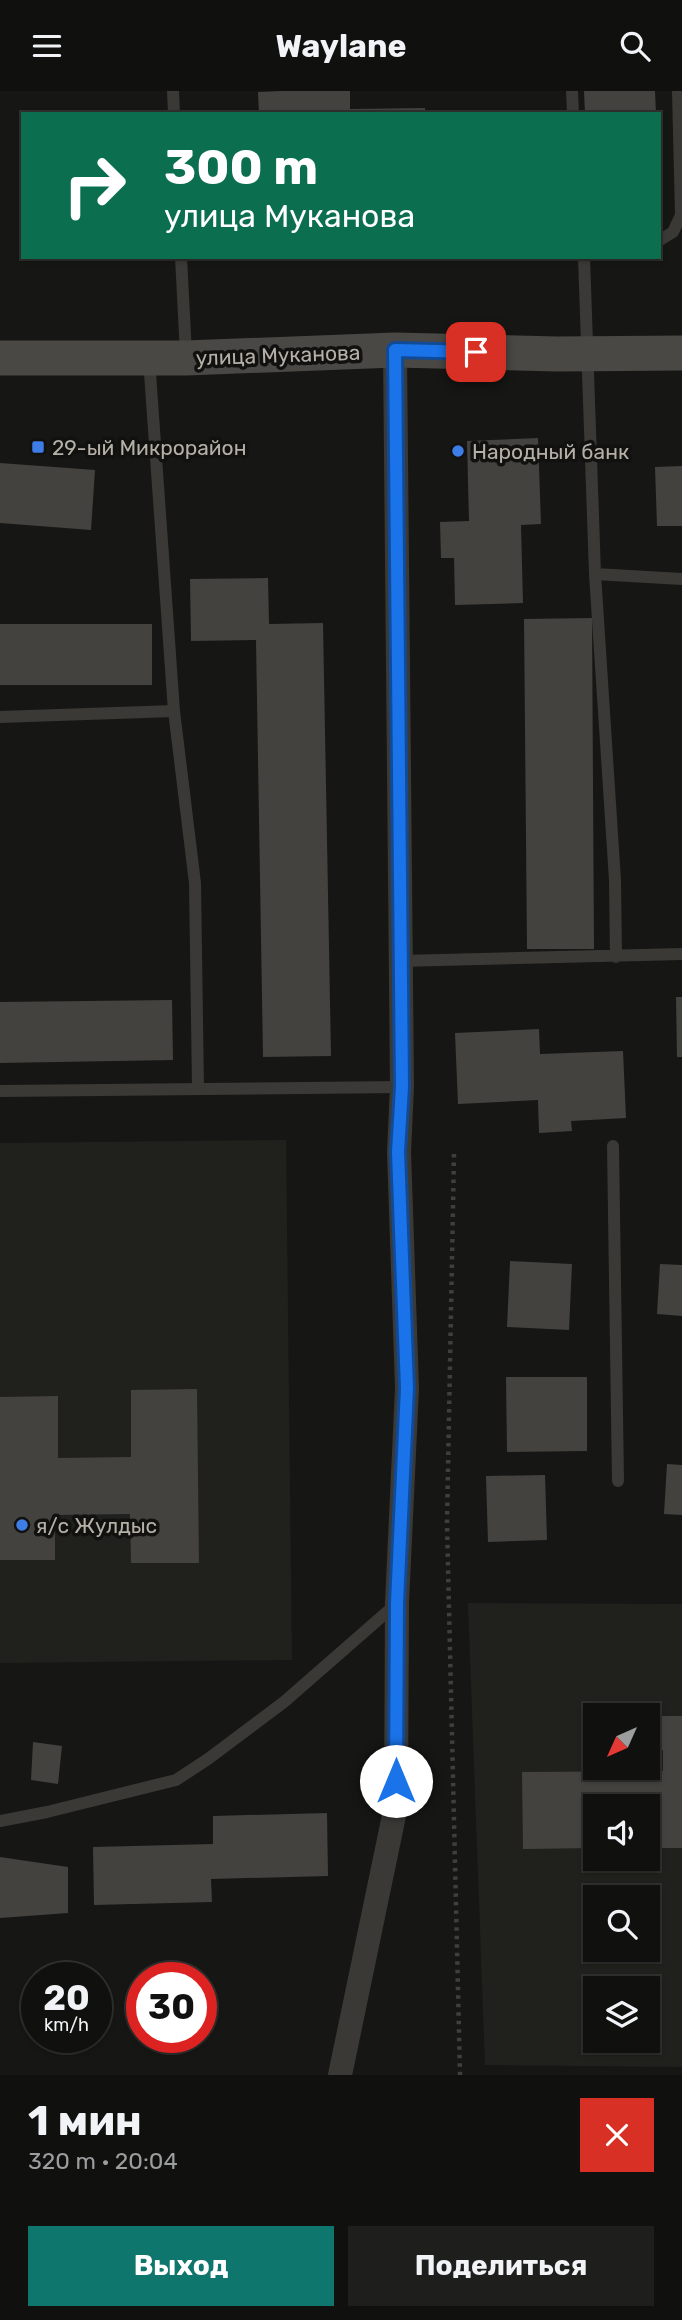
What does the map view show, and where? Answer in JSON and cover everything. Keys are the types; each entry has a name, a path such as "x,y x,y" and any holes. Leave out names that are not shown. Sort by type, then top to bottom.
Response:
{"main road":[{"name":"улица Муканова","path":"0,358 186,358 395,350 682,353"}],"street":[{"path":"340,2075 396,1806 397,1603 407,1388 398,1152 402,1087 395,350"}],"lane":[{"path":"173,91 174,112"},
{"path":"572,91 573,112"},
{"path":"661,239 673,232 681,215 678,91"},
{"path":"181,259 186,358"},
{"path":"584,259 595,574 615,880 616,957"},
{"path":"149,358 174,711 195,883 198,1088"},
{"path":"595,574 682,579"},
{"path":"0,717 174,711"},
{"path":"400,961 682,954"},
{"path":"0,1091 402,1087"},
{"path":"613,1146 618,1481"},
{"path":"0,1822 176,1780 284,1702 397,1603"}],"path":[{"path":"454,1154 447,1523 460,2075"}],"shaded area":[{"path":"286,1140 292,1660 0,1663 0,1143"},
{"path":"468,1603 682,1604 682,2067 485,2065"}],"building":[{"path":"350,91 350,109 425,108 425,112 259,112 258,92"},
{"path":"584,91 655,91 656,112 585,112"},
{"path":"538,438 541,524 521,525 523,603 455,605 454,558 441,558 440,522 469,521 467,441"},
{"path":"0,463 95,470 91,530 0,523"},
{"path":"682,466 682,526 657,526 655,467"},
{"path":"268,578 269,624 323,623 331,1056 263,1057 256,640 191,641 190,579"},
{"path":"592,618 594,949 527,949 524,619"},
{"path":"0,624 152,624 152,685 0,685"},
{"path":"676,997 682,997 682,1057 677,1057"},
{"path":"172,1000 173,1060 0,1063 0,1002"},
{"path":"539,1029 540,1054 623,1051 626,1118 571,1121 572,1131 539,1133 538,1100 458,1104 455,1033"},
{"path":"510,1261 572,1264 569,1330 507,1327"},
{"path":"660,1264 682,1265 682,1316 657,1314"},
{"path":"506,1377 587,1377 587,1451 507,1452"},
{"path":"197,1389 199,1563 131,1563 130,1514 55,1515 55,1560 0,1560 0,1397 58,1396 58,1458 131,1457 131,1390"},
{"path":"667,1464 682,1465 682,1515 664,1514"},
{"path":"545,1475 547,1540 488,1542 486,1476"},
{"path":"660,1716 682,1716 682,1848 660,1848 660,1794 583,1794 583,1848 523,1849 522,1772 583,1772 583,1780 660,1780 663,1750 660,1750"},
{"path":"33,1742 62,1746 58,1784 31,1780"},
{"path":"327,1813 328,1876 211,1879 212,1902 94,1905 93,1847 213,1844 213,1816"},
{"path":"0,1857 68,1867 68,1913 0,1918"}],"place":[{"name":"29-ый Микрорайон","path":"38,447"},
{"name":"Народный банк","path":"458,451"},
{"name":"я/c Жулдыс","path":"22,1525"}],"route":[{"path":"396,1781 397,1603 407,1388 398,1152 402,1087 395,350 476,352"}]}
